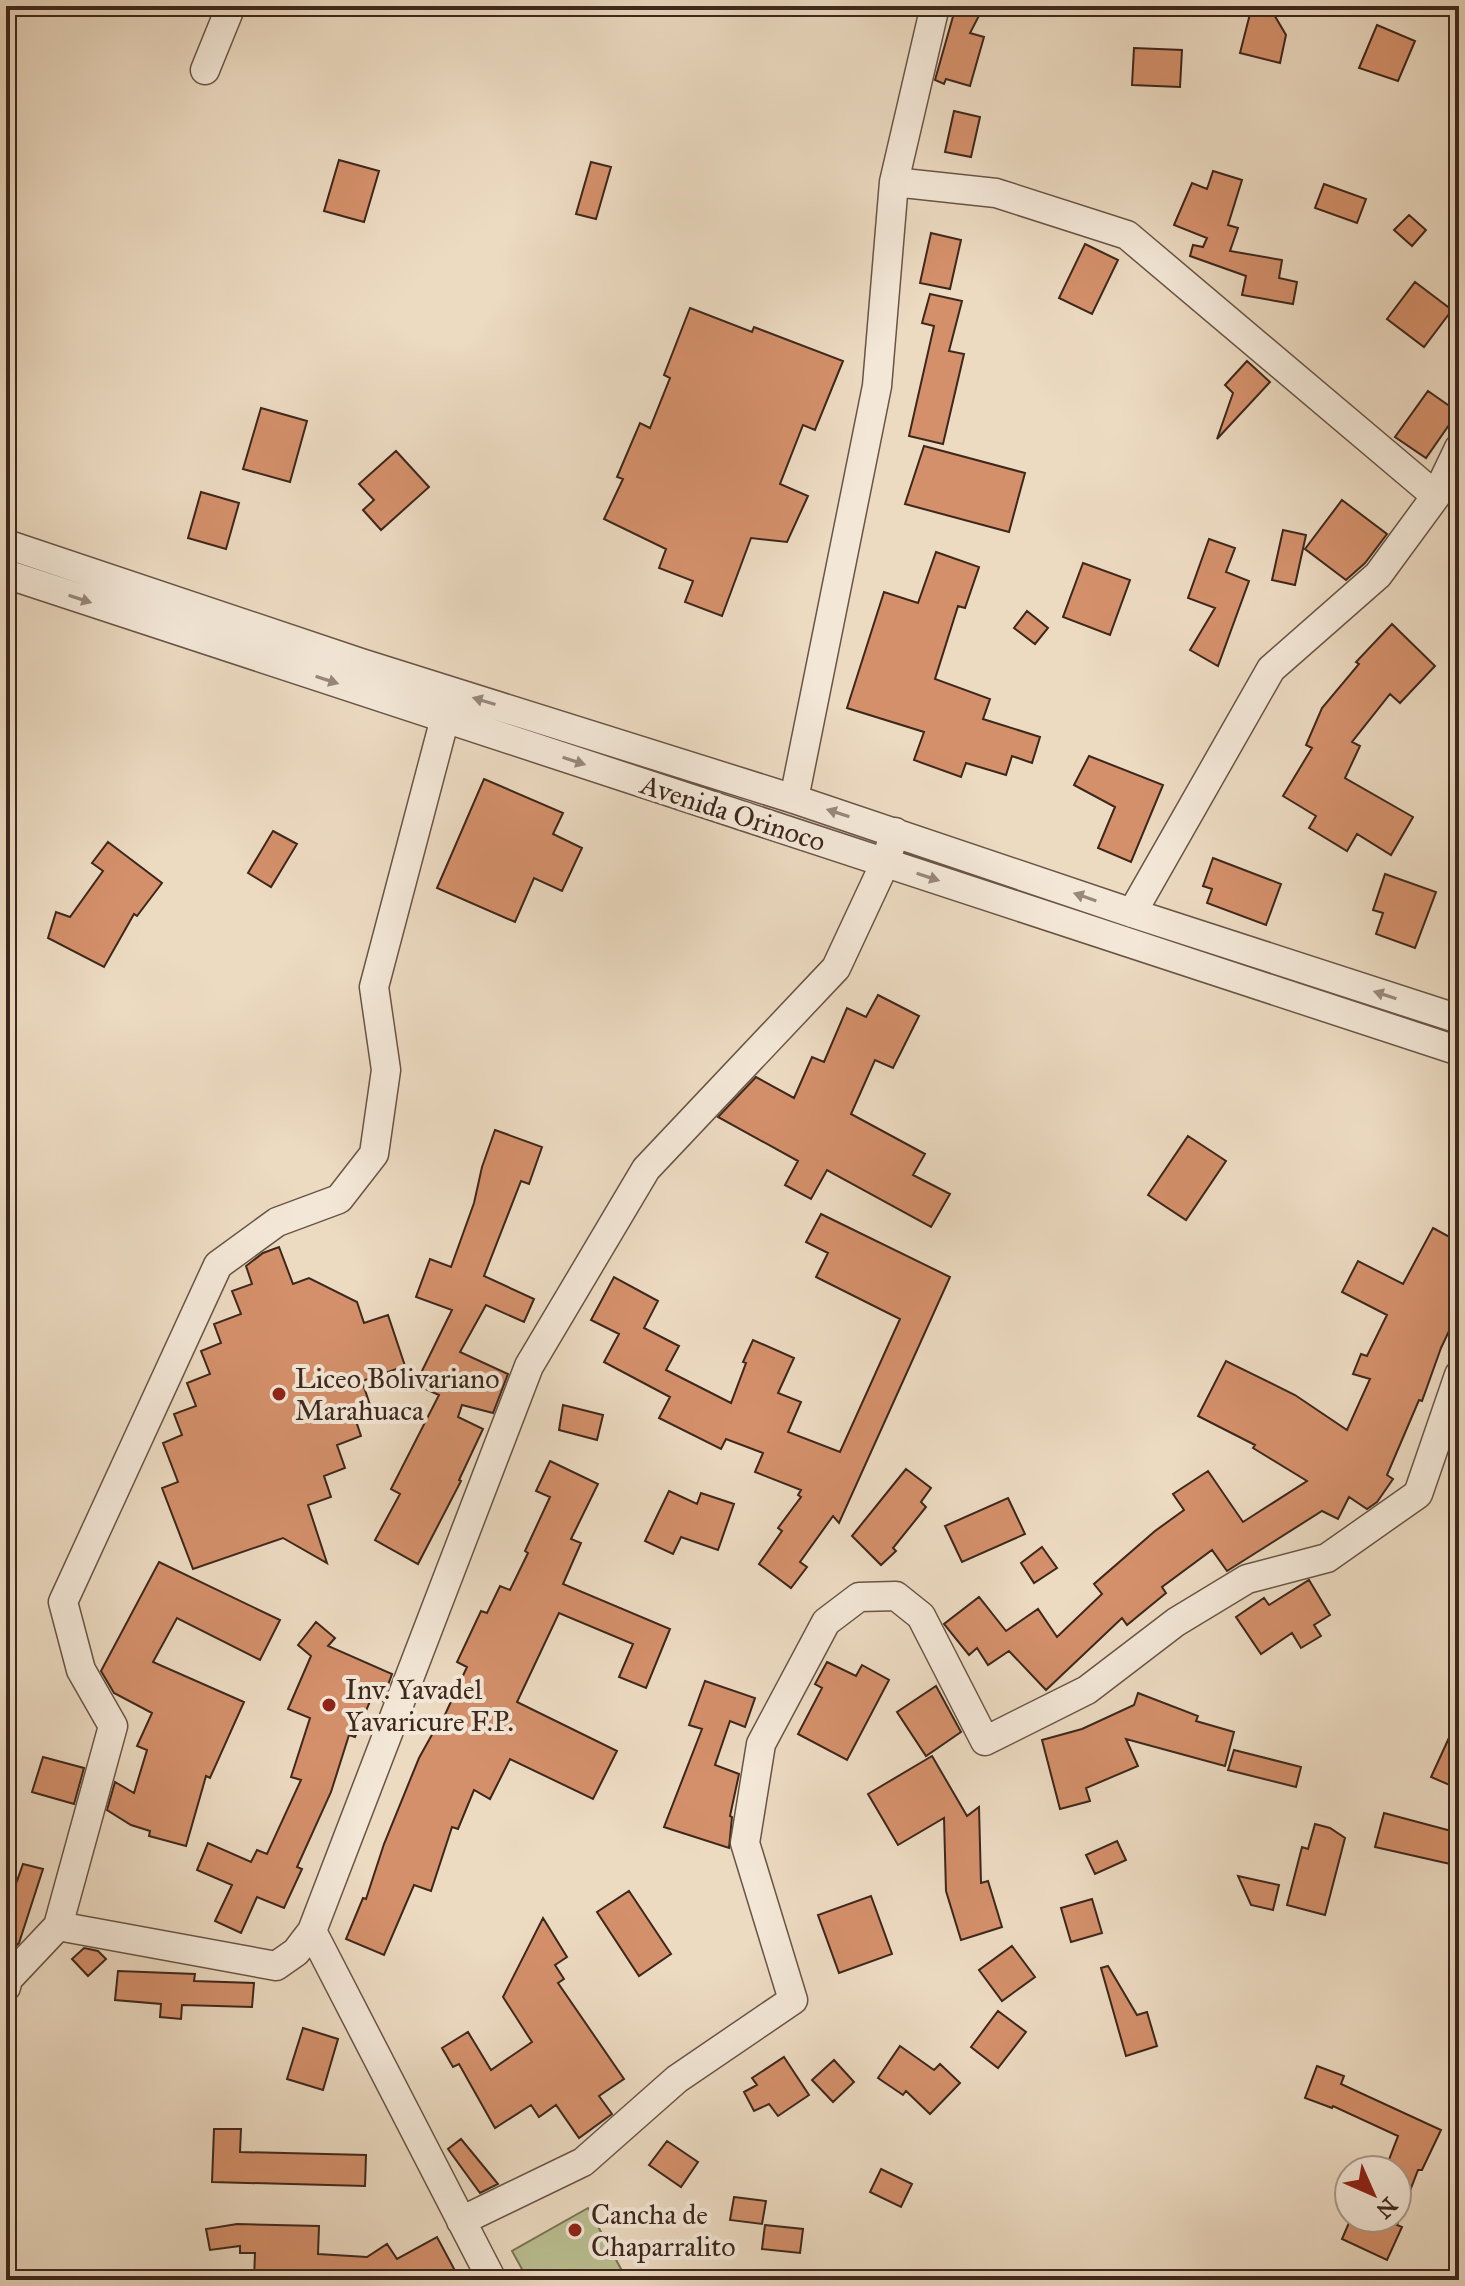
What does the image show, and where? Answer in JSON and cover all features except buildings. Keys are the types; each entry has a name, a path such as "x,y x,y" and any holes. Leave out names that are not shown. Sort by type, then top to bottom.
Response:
{"street":[{"path":"205,70 231,6"},
{"path":"794,799 877,386 894,182 935,6"},
{"path":"894,182 996,193 1127,235 1436,496"},
{"path":"1132,913 1271,669 1378,575 1436,496 1459,448"},
{"name":"Avenida Orinoco","path":"6,544 361,663 794,799 1459,1019"},
{"name":"Avenida Orinoco","path":"6,574 1459,1051"},
{"path":"6,1987 8,1979 58,1926 113,1726 81,1670 63,1602 218,1265 277,1222 339,1199 374,1154 386,1070 374,987 445,718"},
{"path":"58,1926 276,1966 296,1952 312,1931 529,1366 646,1169 836,968 885,863 895,832"},
{"path":"461,2221 583,2162 677,2079 793,2000 745,1843 761,1744 826,1622 859,1597 896,1596 921,1616 985,1741 1087,1690 1176,1622 1247,1579 1327,1558 1418,1494 1459,1375"},
{"path":"312,1931 492,2280"}],"green space":[{"name":"Cancha de Chaparralito","path":"588,2208 627,2280 528,2280 512,2251"}],"place":[{"name":"Liceo Bolivariano Marahuaca","path":"279,1394"},
{"name":"Inv. Yavadel Yavaricure F.P.","path":"329,1705"},
{"name":"Cancha de Chaparralito","path":"575,2230"}]}
